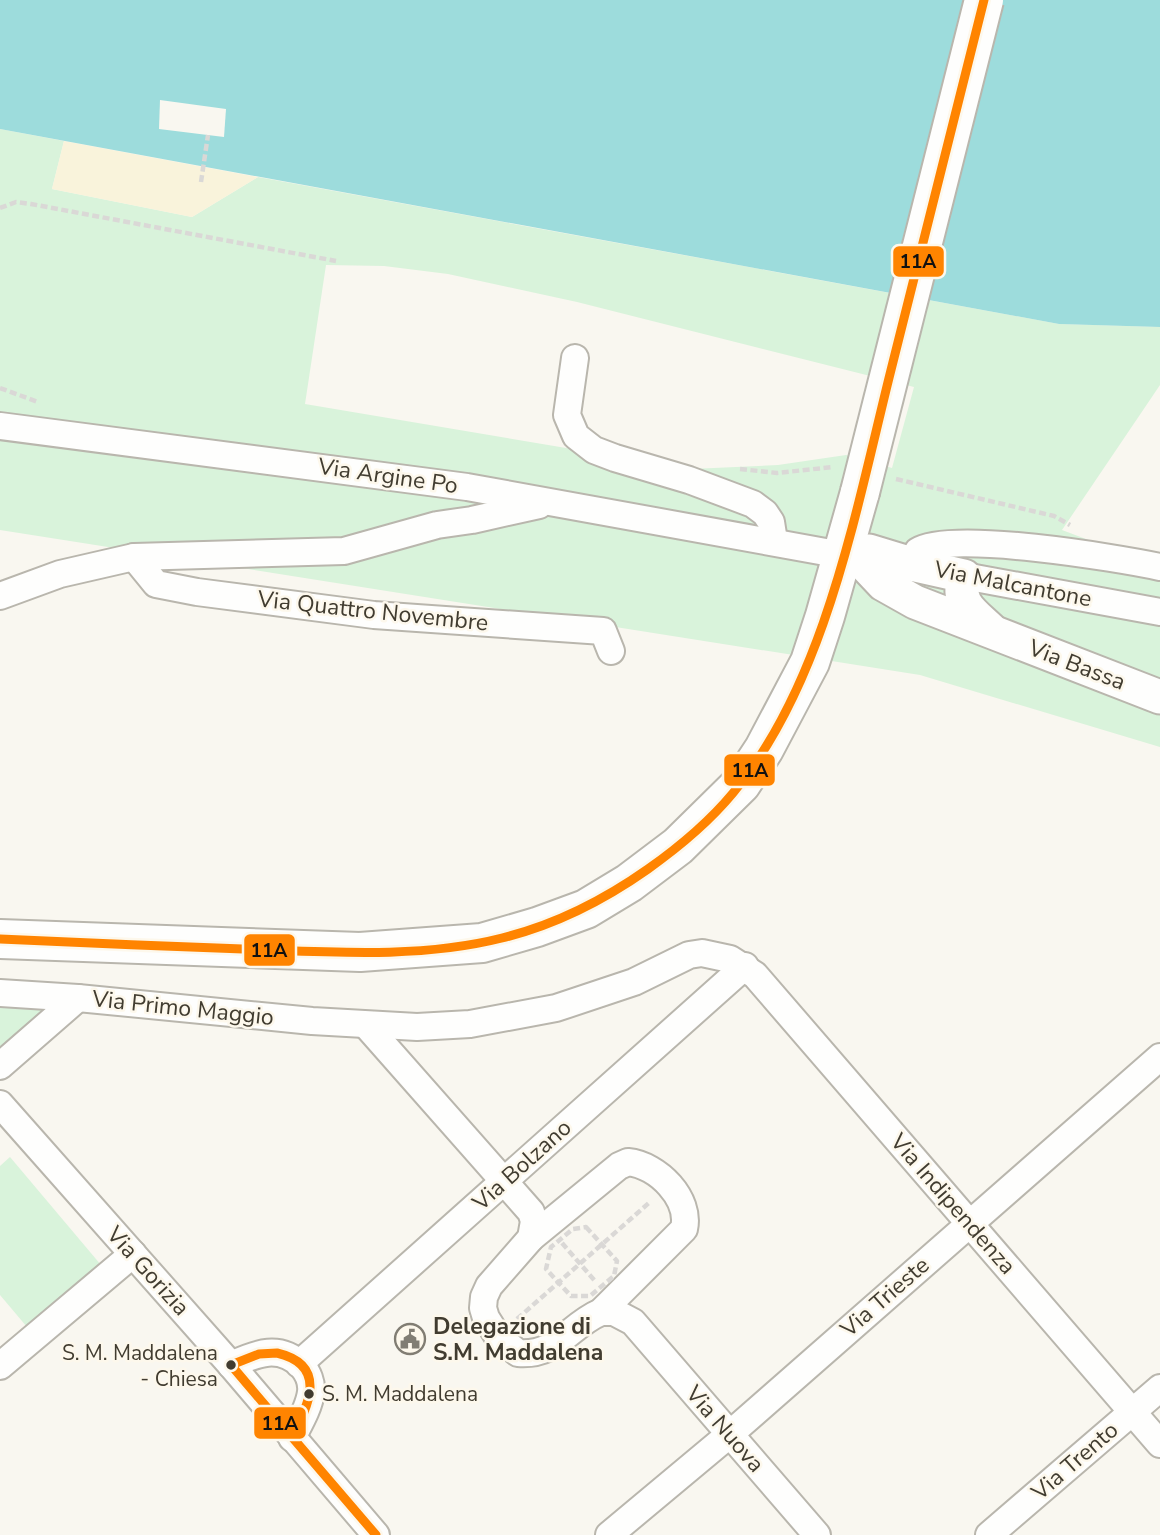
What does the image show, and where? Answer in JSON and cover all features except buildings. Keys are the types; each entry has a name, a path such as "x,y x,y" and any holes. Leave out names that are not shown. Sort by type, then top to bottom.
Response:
{"main road":[{"path":"0,939 360,952 482,943 586,909 629,883 678,846 741,784 781,720 810,662 854,561 859,478 984,0"}],"street":[{"path":"575,358 567,415 576,436 594,450 701,484 753,504 765,513 771,522 774,541"},
{"name":"Via Argine Po","path":"0,426 467,487 774,541 854,561"},
{"name":"Via Quattro Novembre","path":"0,596 60,574 134,558 344,551 437,525 555,502"},
{"name":"Via Malcantone","path":"1160,567 1006,545 957,543 925,547 918,551 915,565 1160,612"},
{"path":"854,561 869,551 915,565 909,592 915,602"},
{"name":"Via Quattro Novembre","path":"134,558 156,584 197,592 374,615 603,631 611,651"},
{"name":"Via Bassa","path":"854,561 883,584 915,602 1160,697"},
{"path":"964,576 960,590 963,599 968,608 995,633"},
{"name":"Via Primo Maggio","path":"0,993 366,1025 442,1026 529,1014 582,1000 634,982 689,955 702,953 730,959 745,966"},
{"name":"Via Bolzano","path":"299,1364 745,966"},
{"name":"Via Indipendenza","path":"745,966 1160,1444"},
{"path":"0,1066 78,998"},
{"path":"366,1025 531,1212 534,1221 531,1238"},
{"name":"Via Trieste","path":"609,1535 730,1434 1160,1057"},
{"name":"Via Gorizia","path":"0,1104 231,1365 376,1535"},
{"path":"633,1283 601,1299 588,1318 545,1352 518,1353 498,1337 483,1308 484,1297 497,1276 516,1258 531,1238 619,1166 628,1163 651,1169 669,1185 687,1215 684,1229 633,1283 629,1298 634,1322"},
{"path":"531,1212 548,1214 566,1209"},
{"path":"0,1366 132,1254"},
{"path":"601,1299 614,1312 634,1322"},
{"name":"Via Nuova","path":"634,1322 817,1535"},
{"path":"231,1365 254,1354 275,1352 289,1356 299,1364 310,1380 311,1391 301,1422 292,1438"},
{"name":"Via Trento","path":"989,1535 1160,1388"}],"path":[{"path":"201,182 208,135"},
{"path":"0,208 16,202 31,204 336,261"},
{"path":"701,484 710,474 739,469 859,478 1054,516 1077,531 1093,556"},
{"path":"498,1337 669,1185"},
{"path":"586,1227 617,1261 614,1276 601,1299 571,1296 546,1269 551,1247 573,1229 586,1227"},
{"path":"559,1240 580,1264 601,1299"}],"green space":[{"path":"0,129 64,141 52,189 192,217 258,177 1059,324 1160,327 1160,385 1062,530 1160,567 1160,747 920,675 0,530","holes":["326,265 384,266 448,274 577,302 914,387 892,468 846,455 778,465 691,469 305,404"]},
{"path":"0,999 56,1004 0,1055"},
{"path":"10,1157 101,1265 27,1327 0,1295 0,1166"}],"sand":[{"path":"64,141 258,177 192,217 52,189"}],"water":[{"path":"0,0 1160,0 1160,327 1059,324 0,129"}],"pier":[{"path":"160,100 226,109 224,137 159,129"}],"transit line":[{"name":"11A","path":"0,939 356,953 415,951 474,944 522,933 560,919 596,901 648,869 704,824 733,793 765,748 792,699 815,647 834,592 865,479 984,0"},
{"name":"11A","path":"277,1353 293,1359 309,1376 308,1400 292,1437 231,1365 259,1354 277,1353"},
{"name":"11A","path":"292,1437 376,1535"}],"place":[{"name":"Delegazione di S.M. Maddalena","path":"410,1339"},
{"name":"S. M. Maddalena - Chiesa","path":"231,1365"},
{"name":"S. M. Maddalena","path":"309,1394"}]}
